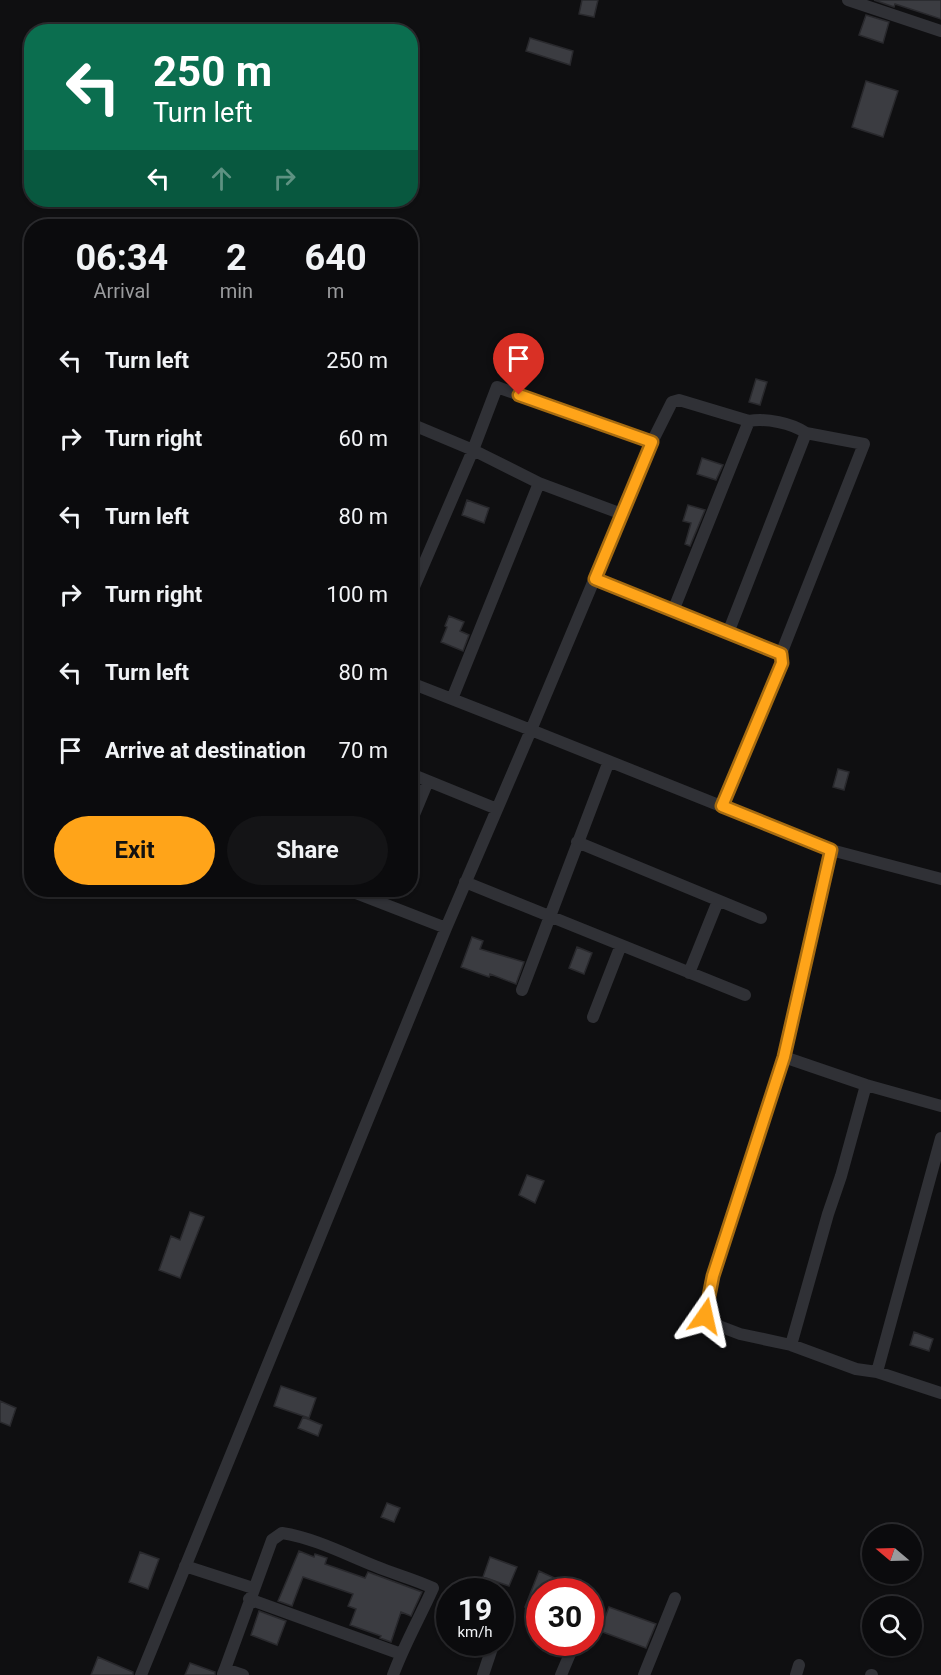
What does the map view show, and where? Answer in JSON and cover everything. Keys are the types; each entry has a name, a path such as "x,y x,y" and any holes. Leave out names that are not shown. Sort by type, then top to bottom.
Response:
{"street":[{"path":"848,0 941,31"},
{"path":"418,578 473,450 497,387 652,442"},
{"path":"141,1675 465,882 498,809 652,442 672,402 679,400 749,421 758,420 798,428 806,433 864,444 781,654 782,663 722,806"},
{"path":"673,612 749,421"},
{"path":"418,427 473,450 539,483 622,514"},
{"path":"728,633 806,433"},
{"path":"452,699 539,483"},
{"path":"595,579 781,654"},
{"path":"418,686 831,850 941,879"},
{"path":"522,990 609,761"},
{"path":"418,777 498,809"},
{"path":"418,805 428,781"},
{"path":"577,842 761,918"},
{"path":"831,850 784,1057 713,1276 705,1316 719,1326 740,1334 791,1345 856,1369 877,1372 941,1393"},
{"path":"465,882 745,995"},
{"path":"384,897 446,928"},
{"path":"689,973 718,901"},
{"path":"592,1017 621,945"},
{"path":"784,1057 941,1106"},
{"path":"791,1345 828,1214 842,1176 866,1084"},
{"path":"877,1372 941,1138"},
{"path":"243,1675 223,1672 272,1540 282,1533 295,1535 382,1569 404,1575 432,1588 393,1675"},
{"path":"185,1566 401,1653"},
{"path":"644,1675 675,1598"},
{"path":"483,1675 489,1656"},
{"path":"561,1675 569,1656"}],"building":[{"path":"582,0 598,0 594,17 579,14"},
{"path":"874,0 941,0 941,19 895,4 894,7"},
{"path":"866,15 889,22 883,43 859,35"},
{"path":"530,38 573,51 570,65 526,51"},
{"path":"866,81 898,91 883,137 852,127"},
{"path":"756,379 767,382 760,405 749,402"},
{"path":"702,458 723,465 716,480 697,474"},
{"path":"467,500 489,508 484,523 462,515"},
{"path":"688,505 705,510 690,546 685,544 691,523 683,521"},
{"path":"449,616 464,622 460,631 469,635 463,651 441,642"},
{"path":"838,769 849,772 844,790 833,787"},
{"path":"472,937 483,941 480,949 524,962 516,984 490,974 489,977 461,967"},
{"path":"577,947 592,953 584,974 569,968"},
{"path":"527,1175 544,1181 535,1203 519,1195"},
{"path":"190,1212 204,1217 180,1278 159,1270 171,1236 180,1240"},
{"path":"914,1332 933,1339 929,1351 910,1345"},
{"path":"281,1386 316,1398 309,1418 274,1406"},
{"path":"0,1401 16,1408 10,1426 0,1422"},
{"path":"303,1417 322,1425 318,1436 298,1428"},
{"path":"387,1503 400,1508 394,1522 381,1517"},
{"path":"299,1551 314,1557 315,1554 327,1558 325,1564 365,1578 368,1572 422,1592 411,1616 401,1612 391,1642 350,1625 356,1609 348,1606 353,1594 303,1577 292,1606 278,1601"},
{"path":"140,1552 159,1559 148,1589 129,1582"},
{"path":"490,1557 517,1567 512,1578 483,1577"},
{"path":"539,1571 554,1578 536,1578"},
{"path":"609,1607 656,1624 646,1648 604,1632 604,1620"},
{"path":"259,1611 286,1621 277,1645 251,1635"},
{"path":"98,1657 133,1672 133,1675 91,1675"},
{"path":"190,1663 215,1672 215,1675 185,1675"}],"route":[{"path":"519,395 652,442 595,579 781,654 782,663 722,806 831,850 784,1057 713,1276 705,1316"}]}
